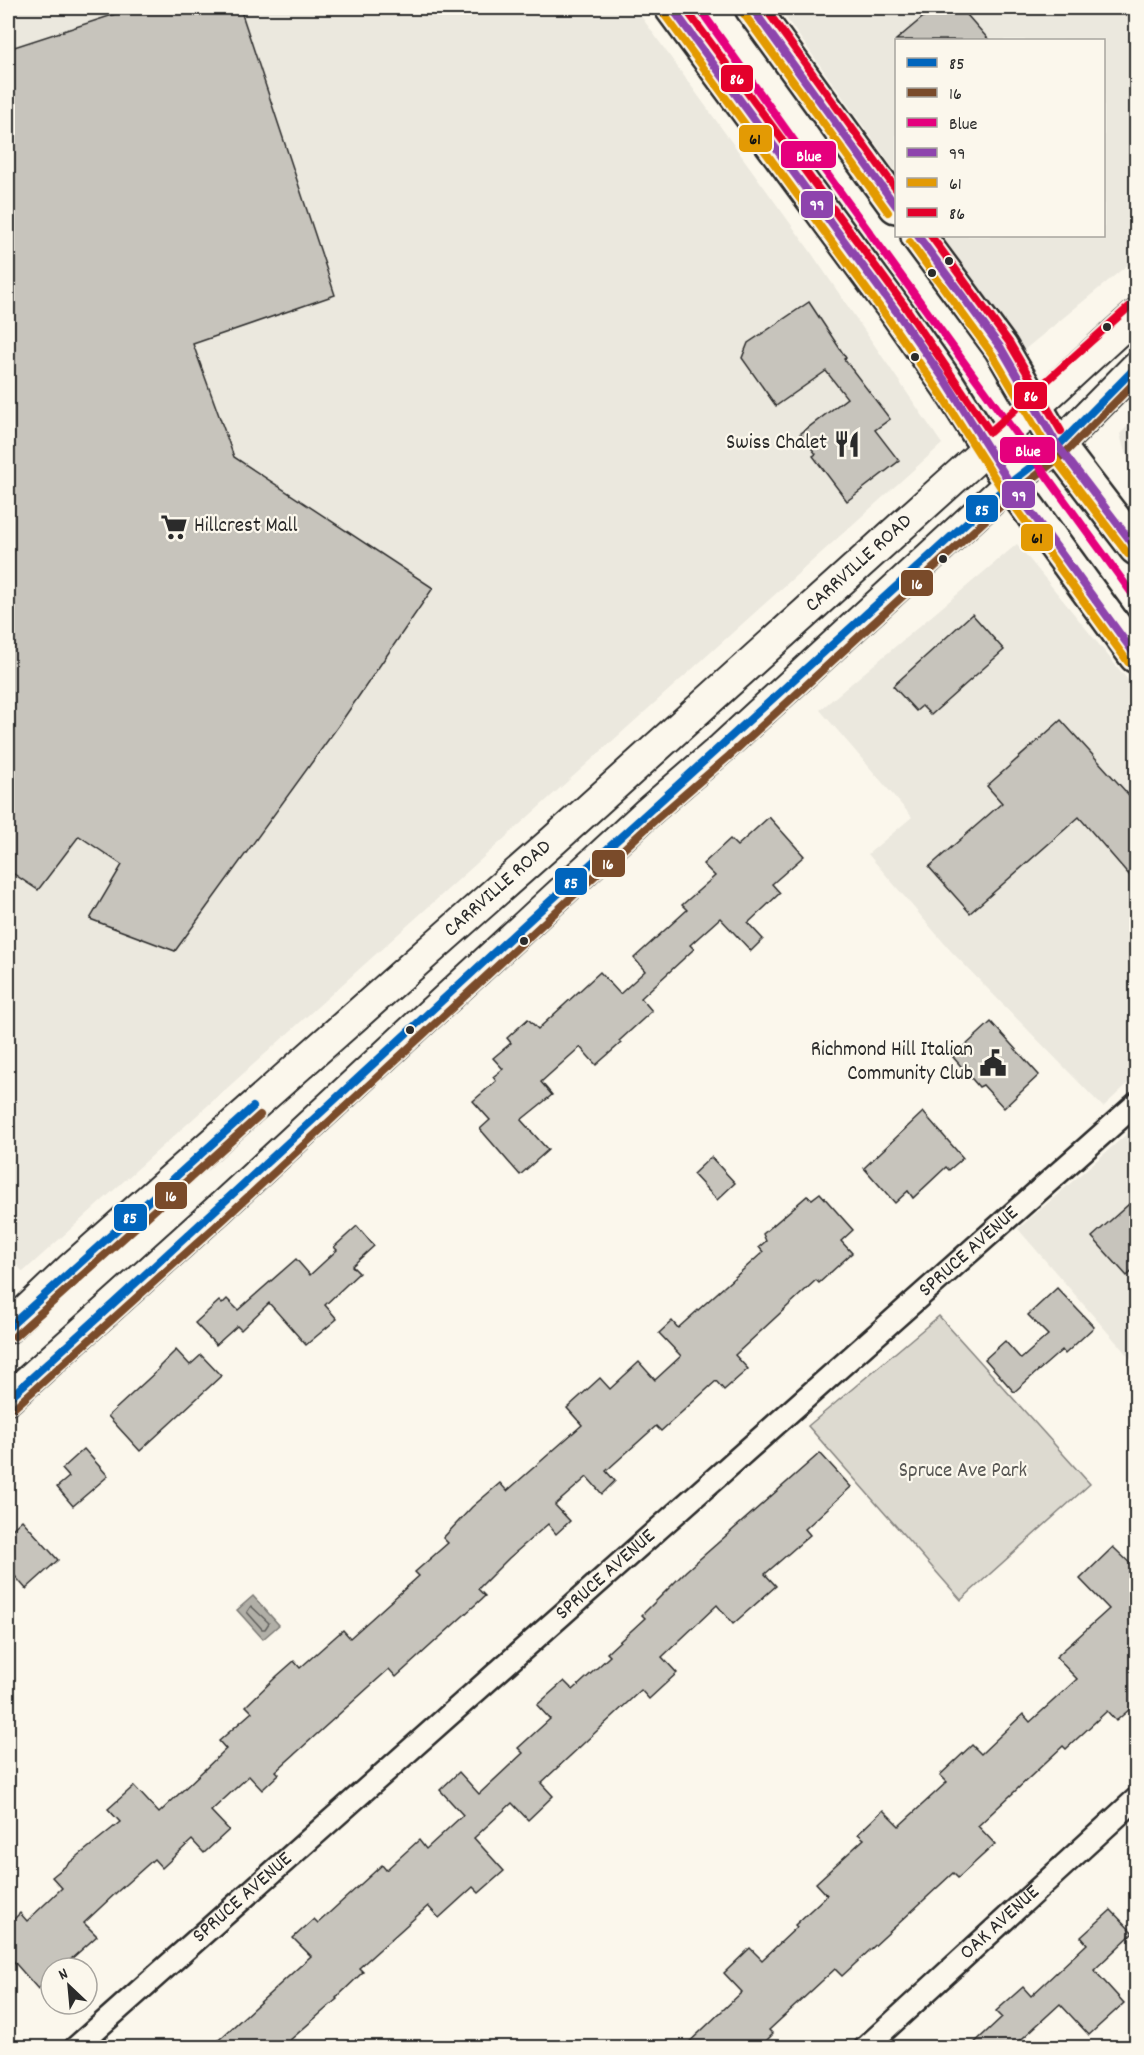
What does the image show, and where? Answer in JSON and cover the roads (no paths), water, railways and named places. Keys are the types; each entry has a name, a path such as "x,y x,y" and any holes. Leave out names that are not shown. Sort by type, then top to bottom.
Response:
{"main road":[{"path":"672,8 896,312 948,385 1010,483 1137,656"},
{"path":"752,8 895,203"},
{"path":"919,237 1000,348 1058,446 1137,548"},
{"name":"CARRVILLE ROAD","path":"8,1328 70,1269 553,841 988,448 1035,410 1063,380 1137,315"},
{"name":"CARRVILLE ROAD","path":"8,1399 218,1210 1010,483 1058,446 1137,367"},
{"path":"741,671 772,702"},
{"path":"553,841 584,872"}],"street":[{"name":"SPRUCE AVENUE","path":"75,2048 1137,1104"},
{"name":"OAK AVENUE","path":"865,2048 1137,1799"}],"water":[{"path":"253,1596 279,1625 263,1639 237,1610"}],"place":[{"name":"Swiss Chalet","path":"847,444"},
{"name":"Hillcrest Mall","path":"174,527"},
{"name":"Richmond Hill Italian Community Club","path":"993,1063"}],"park label":[{"name":"Spruce Ave Park","path":"963,1472"}]}
